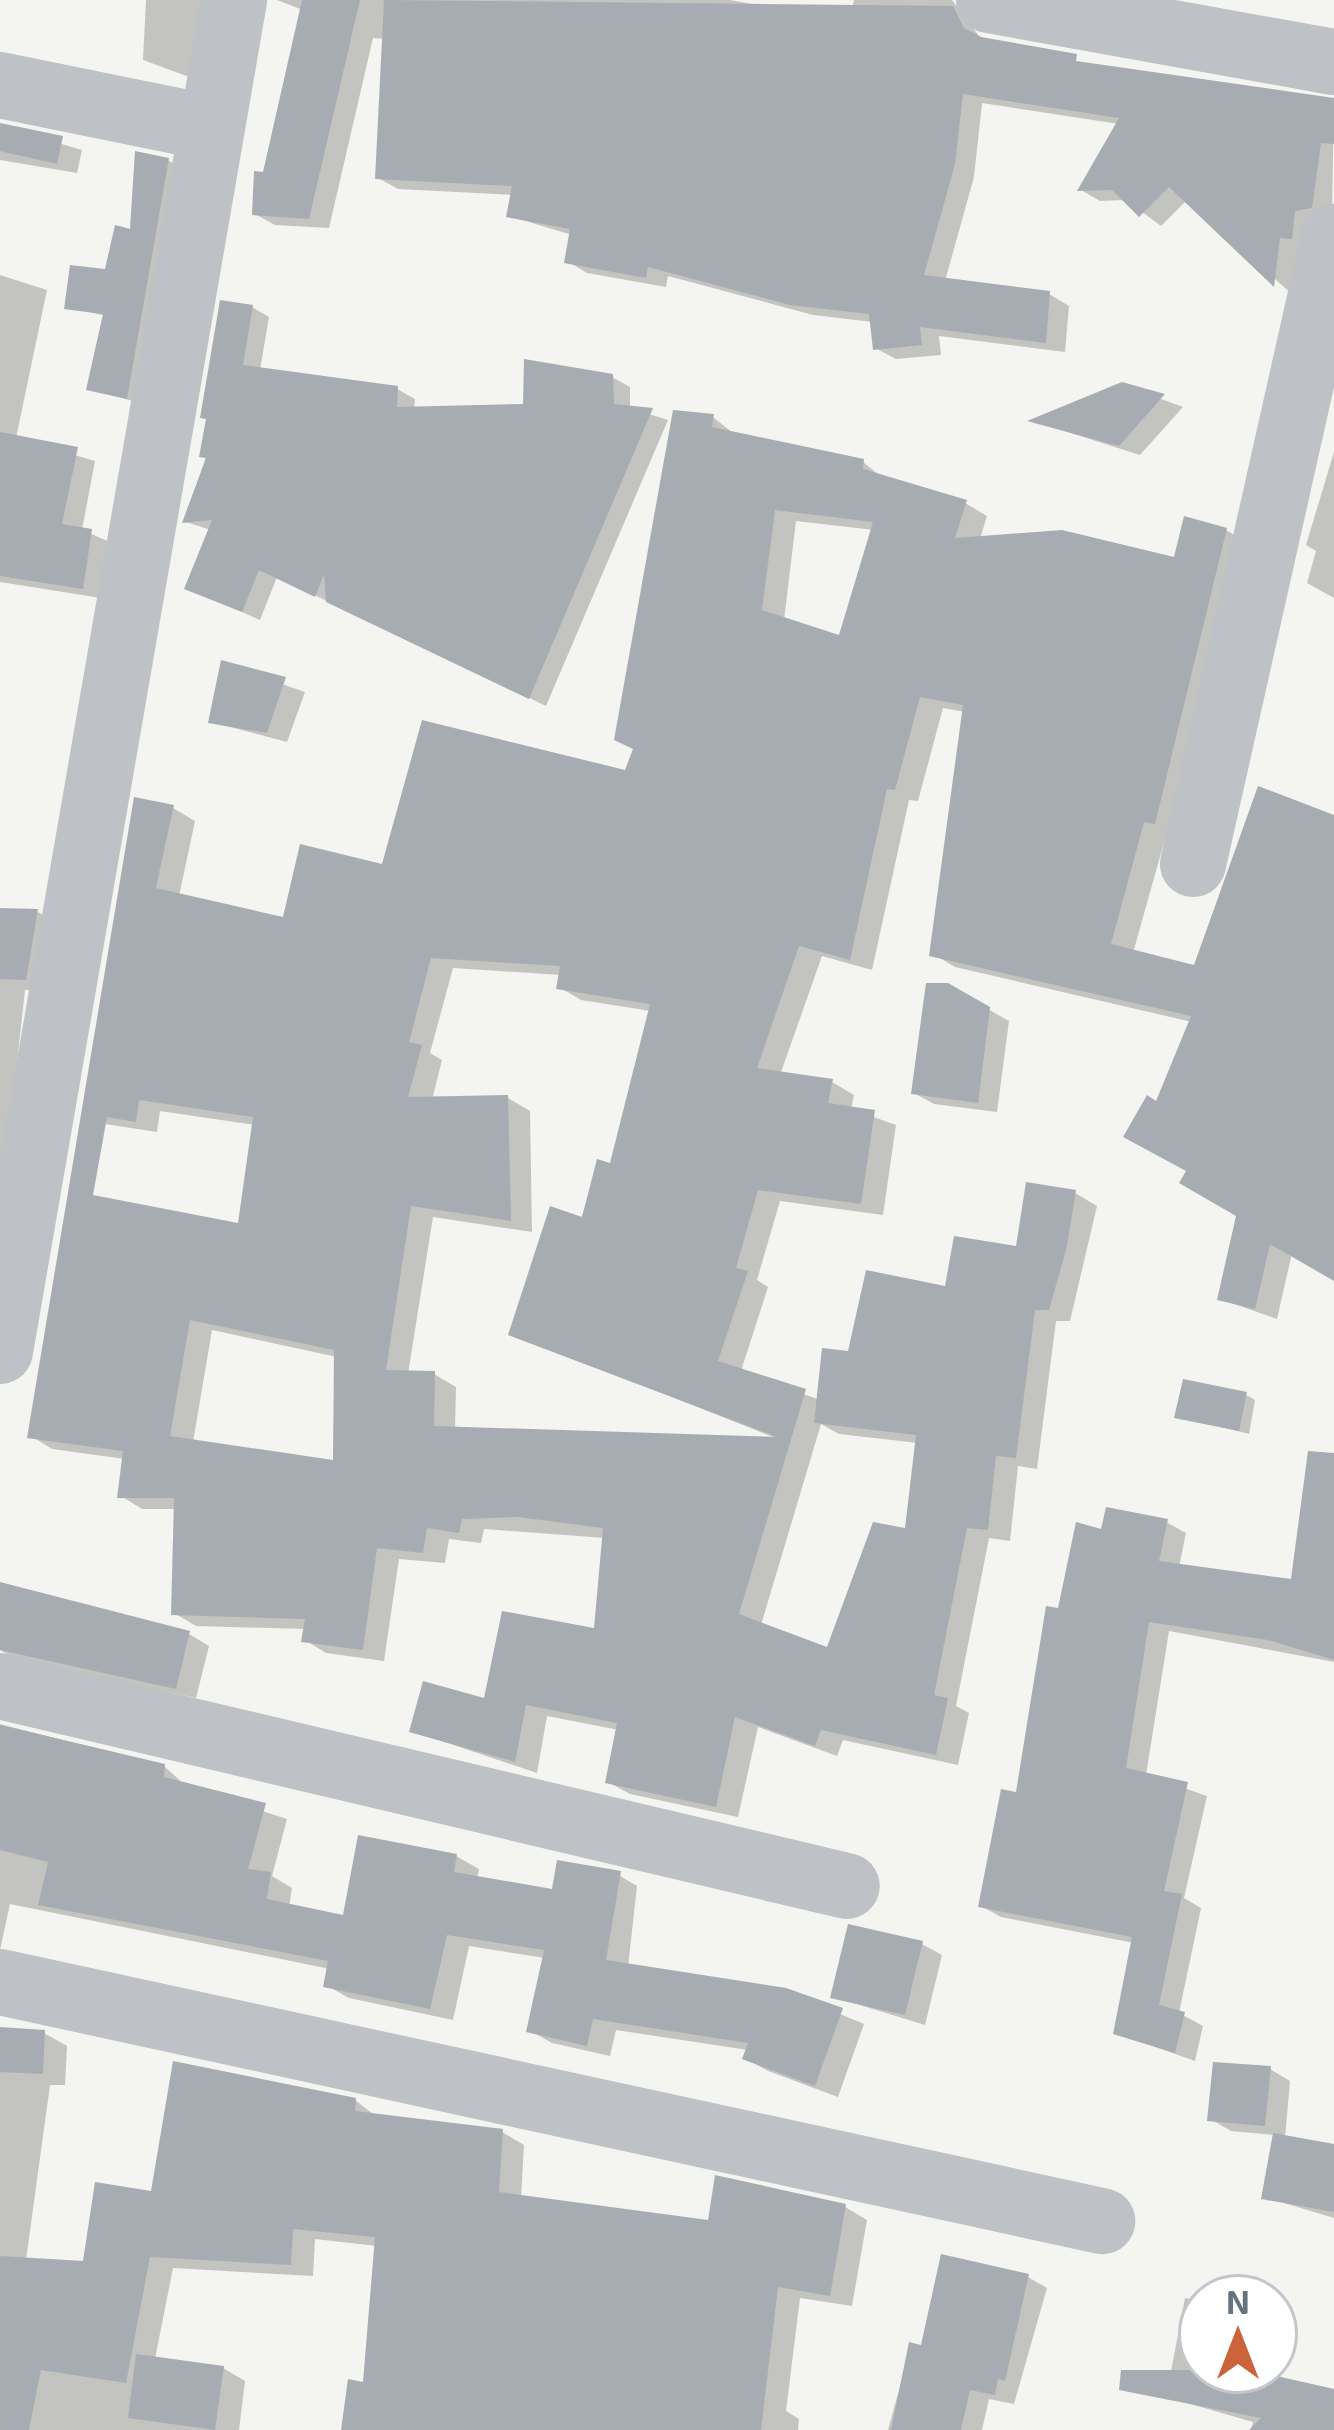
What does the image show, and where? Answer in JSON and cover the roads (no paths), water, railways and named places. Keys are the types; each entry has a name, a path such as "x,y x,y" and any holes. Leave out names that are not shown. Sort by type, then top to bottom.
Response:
{"street":[{"path":"0,1351 207,127 234,0"},
{"path":"989,0 1334,62"},
{"path":"0,85 207,127"},
{"path":"1192,864 1334,237"},
{"path":"0,1686 847,1886"},
{"path":"0,1982 1102,2221"}]}
